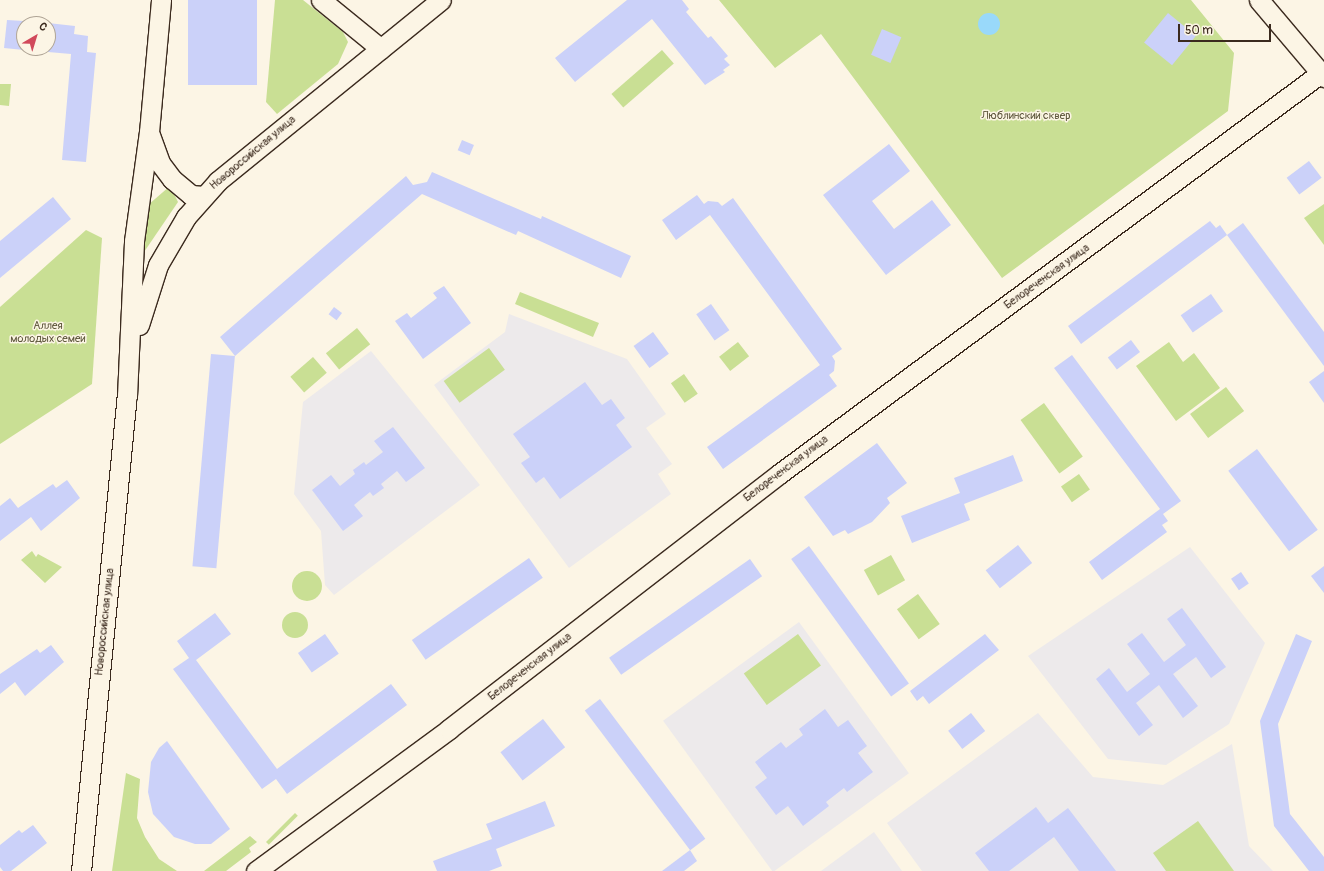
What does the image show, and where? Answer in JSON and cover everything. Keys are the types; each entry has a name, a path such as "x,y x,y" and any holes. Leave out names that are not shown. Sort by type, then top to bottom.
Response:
{"street":[{"name":"Новороссийская улица","path":"81,871 129,373 134,241 149,132 161,0"},
{"path":"321,0 381,49"},
{"name":"Новороссийская улица","path":"129,373 143,309 158,265 186,217 204,196 248,155 441,0"},
{"path":"1259,0 1322,75"},
{"name":"Белореченская улица","path":"256,871 449,729 785,469 1322,75"},
{"path":"149,132 160,163 172,179 191,195 204,196"}],"shaded area":[{"path":"509,314 627,359 666,414 646,428 672,464 658,474 671,494 569,568 434,385 505,332"},
{"path":"371,351 480,485 334,595 325,585 321,531 294,494 303,402"},
{"path":"1190,547 1265,643 1229,724 1166,765 1108,759 1028,656"},
{"path":"799,622 909,773 774,871 772,871 663,721"},
{"path":"1038,713 1093,777 1163,785 1232,744 1249,846 1273,871 922,871 887,823"},
{"path":"874,832 902,871 821,871"}],"green space":[{"path":"275,0 303,0 343,32 348,42 338,64 277,114 266,102"},
{"name":"Люблинский сквер","path":"719,0 1191,0 1234,53 1228,111 1002,278 821,34 775,68"},
{"path":"662,50 674,64 623,108 611,94"},
{"path":"0,84 11,84 9,106 0,105"},
{"path":"170,186 178,202 142,255 148,205"},
{"path":"1324,204 1324,245 1304,218"},
{"name":"Аллея молодых семей","path":"86,230 102,238 92,384 0,444 0,307"},
{"path":"520,292 599,323 593,337 515,304"},
{"path":"357,328 370,344 339,369 326,353"},
{"path":"738,342 749,356 730,371 719,357"},
{"path":"1169,342 1183,362 1194,353 1220,388 1176,421 1136,366"},
{"path":"489,348 505,370 460,403 444,381"},
{"path":"313,357 327,373 304,393 290,377"},
{"path":"684,374 698,394 685,403 671,383"},
{"path":"1226,387 1244,411 1208,438 1190,414"},
{"path":"1044,403 1083,456 1059,473 1021,420"},
{"path":"1079,474 1090,490 1072,502 1061,487"},
{"path":"32,551 36,557 38,554 62,567 45,583 21,560"},
{"path":"891,555 905,580 878,595 864,570"},
{"path":"307,571 313,572 321,580 321,592 313,600 307,601 301,600 293,592 292,586 293,580 301,572"},
{"path":"918,594 940,624 919,639 897,609"},
{"path":"295,612 304,616 308,625 304,634 295,638 286,634 282,625 286,616"},
{"path":"798,634 821,666 767,705 744,673"},
{"path":"126,773 140,779 137,818 145,837 159,859 177,871 112,871"},
{"path":"295,813 298,816 269,845 266,842"},
{"path":"1198,821 1234,871 1166,871 1153,853"},
{"path":"250,836 257,842 249,848 251,852 226,871 204,871"}],"water":[{"path":"985,13 993,13 1000,20 1000,28 993,35 985,35 978,28 978,20"}],"building":[{"path":"188,0 257,0 257,85 188,85"},
{"path":"627,0 682,0 689,9 686,12 708,38 711,36 728,56 724,59 730,65 723,70 725,72 705,85 652,19 575,82 555,58"},
{"path":"1168,13 1196,36 1172,65 1144,43"},
{"path":"7,20 16,21 16,49 4,48"},
{"path":"56,24 75,26 74,34 88,36 87,52 96,53 86,162 62,160 71,54 56,53"},
{"path":"882,29 901,37 890,63 871,55"},
{"path":"462,140 474,145 470,155 458,150"},
{"path":"889,144 910,171 872,201 894,229 932,200 951,225 886,275 823,195"},
{"path":"1309,161 1322,178 1299,195 1287,178"},
{"path":"432,172 541,219 542,216 631,256 621,278 518,231 516,235 422,194 235,356 220,337 406,176 413,185 427,182"},
{"path":"697,195 704,204 708,201 718,202 722,206 733,198 842,349 832,356 835,361 834,371 829,375 837,386 723,469 707,447 820,365 710,215 676,240 662,220"},
{"path":"53,197 71,219 0,278 0,241"},
{"path":"1210,221 1216,228 1220,225 1227,235 1081,344 1068,326"},
{"path":"1243,223 1324,332 1324,366 1227,235"},
{"path":"444,286 471,323 423,359 395,321 407,313 411,318 437,298 433,293"},
{"path":"1211,294 1223,311 1193,332 1181,315"},
{"path":"711,304 729,330 715,341 696,314"},
{"path":"334,307 342,313 337,320 329,314"},
{"path":"653,332 669,354 649,368 634,346"},
{"path":"1131,340 1140,352 1117,369 1108,357"},
{"path":"211,354 235,356 216,568 192,566"},
{"path":"1072,355 1181,501 1163,514 1168,521 1162,525 1167,532 1102,580 1089,562 1160,509 1054,368"},
{"path":"1324,371 1324,403 1309,382"},
{"path":"585,382 602,405 611,399 625,418 616,425 632,447 560,499 544,477 536,483 521,463 530,457 513,434"},
{"path":"393,427 425,468 406,482 397,471 381,484 384,488 373,496 370,492 354,505 363,516 343,531 312,490 331,475 340,486 355,474 353,470 364,462 366,465 383,452 374,441"},
{"path":"877,443 907,483 887,498 890,503 872,522 848,534 845,530 833,536 804,497"},
{"path":"1257,449 1318,530 1289,551 1228,471"},
{"path":"1013,455 1023,481 964,504 970,520 912,543 901,516 960,493 954,478"},
{"path":"67,480 80,498 41,531 31,517 0,541 0,506 10,498 18,508 53,484 56,488"},
{"path":"1018,545 1032,563 1000,588 986,570"},
{"path":"809,546 909,684 891,696 791,559"},
{"path":"529,558 543,578 426,660 412,640"},
{"path":"750,559 762,576 621,675 609,658"},
{"path":"1324,566 1324,593 1311,576"},
{"path":"1241,572 1249,584 1239,590 1231,579"},
{"path":"1182,608 1226,667 1211,678 1196,657 1173,674 1198,706 1183,718 1159,685 1136,703 1153,725 1139,736 1096,679 1109,668 1127,692 1150,674 1127,644 1142,633 1164,662 1186,645 1167,619"},
{"path":"215,613 231,634 196,660 277,769 391,684 407,705 287,794 276,779 262,789 173,669 189,658 177,641"},
{"path":"325,634 339,654 312,673 298,653"},
{"path":"985,634 999,650 929,704 923,696 917,701 910,691"},
{"path":"1296,634 1312,641 1278,724 1290,814 1324,857 1324,871 1309,871 1274,826 1260,721"},
{"path":"51,645 64,662 25,696 15,682 0,694 0,674 37,649 40,653"},
{"path":"600,699 705,839 690,850 585,710"},
{"path":"825,709 838,727 848,720 867,746 858,753 873,772 847,792 844,788 826,802 829,806 803,826 788,806 776,815 755,787 767,778 755,762 781,742 786,748 803,735 799,729"},
{"path":"971,713 985,731 962,749 948,731"},
{"path":"543,719 565,747 523,781 500,752"},
{"path":"167,741 230,829 211,844 195,844 174,837 153,814 148,792 151,762 159,748"},
{"path":"545,801 555,826 496,849 502,866 489,871 437,871 433,861 492,839 486,824"},
{"path":"1036,807 1048,823 1068,808 1116,871 1079,871 1054,837 1009,871 989,871 975,853"},
{"path":"33,825 47,843 11,871 3,871 0,867 0,845 19,830 22,833"},
{"path":"690,850 697,861 684,871 662,871"}]}
